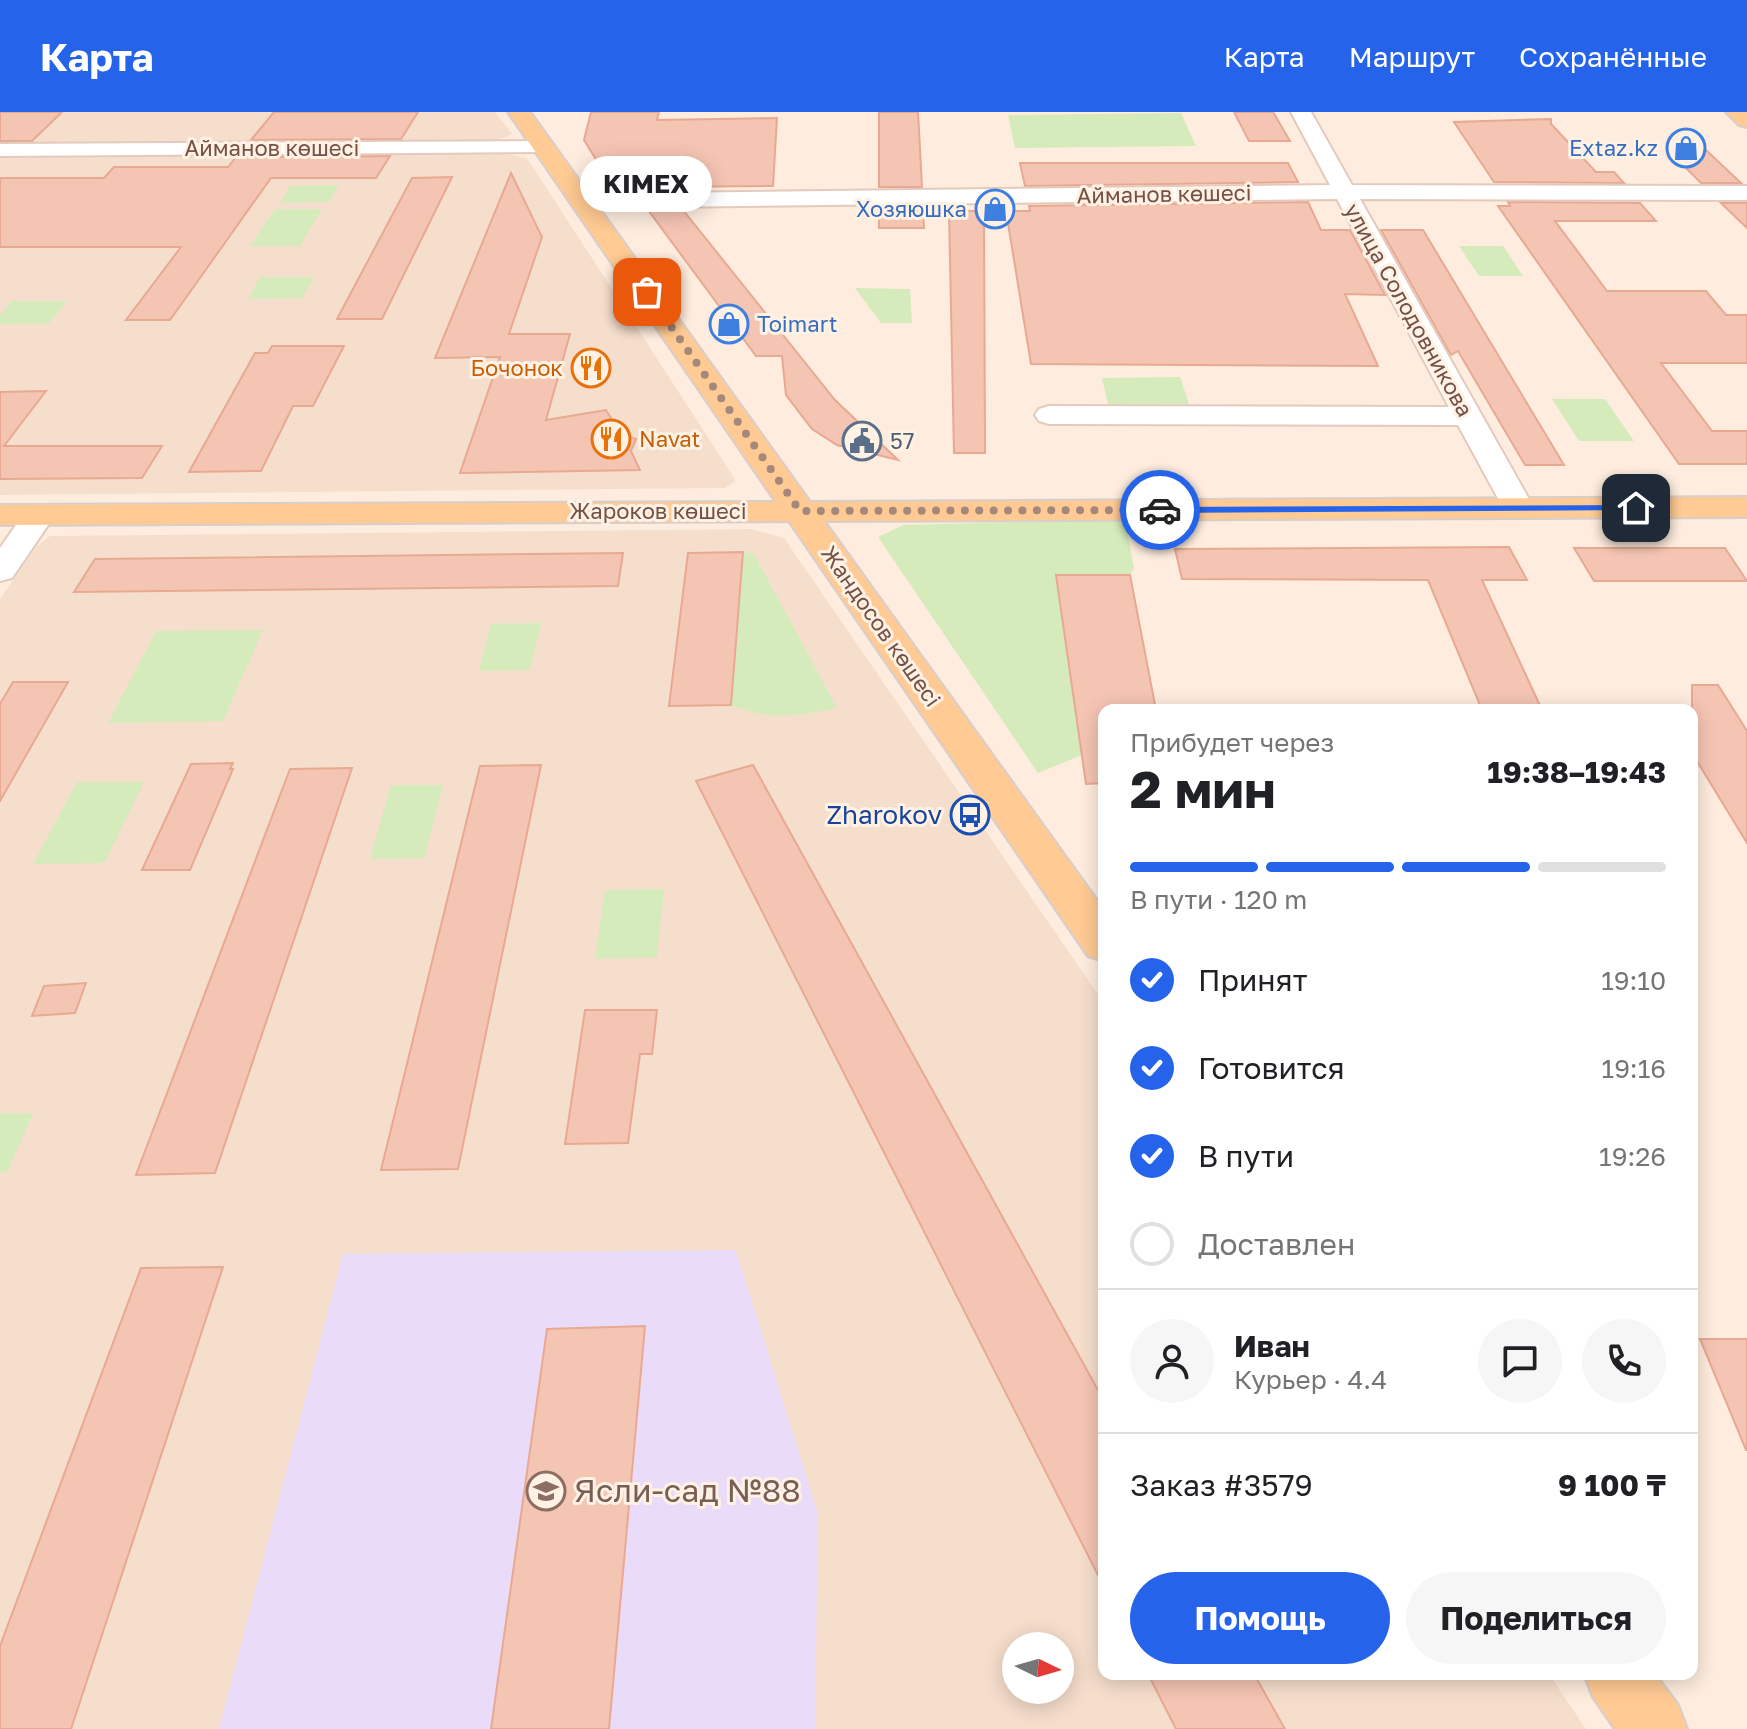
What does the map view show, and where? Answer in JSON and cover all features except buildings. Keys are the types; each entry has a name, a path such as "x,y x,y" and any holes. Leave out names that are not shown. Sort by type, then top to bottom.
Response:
{"main road":[{"name":"Жандосов көшесі","path":"519,112 1098,935"},
{"path":"1737,112 1747,120"},
{"name":"Жароков көшесі","path":"0,515 1747,507"},
{"path":"1620,1680 1654,1729"}],"street":[{"name":"улица Солодовникова","path":"1301,112 1518,508"},
{"name":"Айманов көшесі","path":"0,150 544,147"},
{"name":"Айманов көшесі","path":"582,201 1344,192 1747,193"},
{"path":"1049,415 1467,416"},
{"path":"0,571 39,515"}],"shaded area":[{"path":"0,112 495,112 512,134 496,141 0,144"},
{"path":"504,153 526,158 531,164 733,476 735,481 725,488 0,495 0,154"},
{"path":"751,529 784,538 1098,994 1098,1680 1553,1680 1586,1729 0,1729 0,599 37,546 50,536"},
{"name":"Ясли-сад №88","path":"736,1250 818,1514 815,1729 219,1729 343,1254"}],"green space":[{"path":"1181,113 1196,146 1015,148 1008,115"},
{"path":"339,185 329,202 280,203 290,186"},
{"path":"275,209 322,209 300,246 250,246"},
{"path":"1459,246 1503,246 1523,276 1479,276"},
{"path":"260,277 314,277 302,298 248,299"},
{"path":"855,288 910,289 912,323 881,323"},
{"path":"12,301 67,301 49,323 0,324 0,315"},
{"path":"1180,377 1189,404 1108,404 1102,378"},
{"path":"1552,399 1605,399 1634,441 1579,441"},
{"path":"1125,519 1134,568 1082,755 1038,773 878,537 903,525"},
{"path":"743,552 754,554 837,708 784,716 731,705"},
{"path":"541,623 530,670 479,671 491,624"},
{"path":"263,630 223,721 108,723 156,631"},
{"path":"77,782 144,782 104,863 33,864"},
{"path":"391,785 443,785 424,858 370,859"},
{"path":"664,889 657,957 595,959 605,890"},
{"path":"0,1113 33,1113 7,1172 0,1172"}],"way so far":[{"path":"647,292 800,511 1160,510"}],"place":[{"name":"Extaz.kz","path":"1686,148"},
{"name":"Хозяюшка","path":"995,209"},
{"name":"KIMEX","path":"647,292"},
{"name":"Toimart","path":"729,324"},
{"name":"Бочонок","path":"591,368"},
{"name":"Navat","path":"611,439"},
{"name":"57","path":"862,441"},
{"name":"Zharokov","path":"970,815"},
{"name":"Ясли-сад №88","path":"546,1491"}],"route":[{"path":"1160,510 1636,508"}]}
